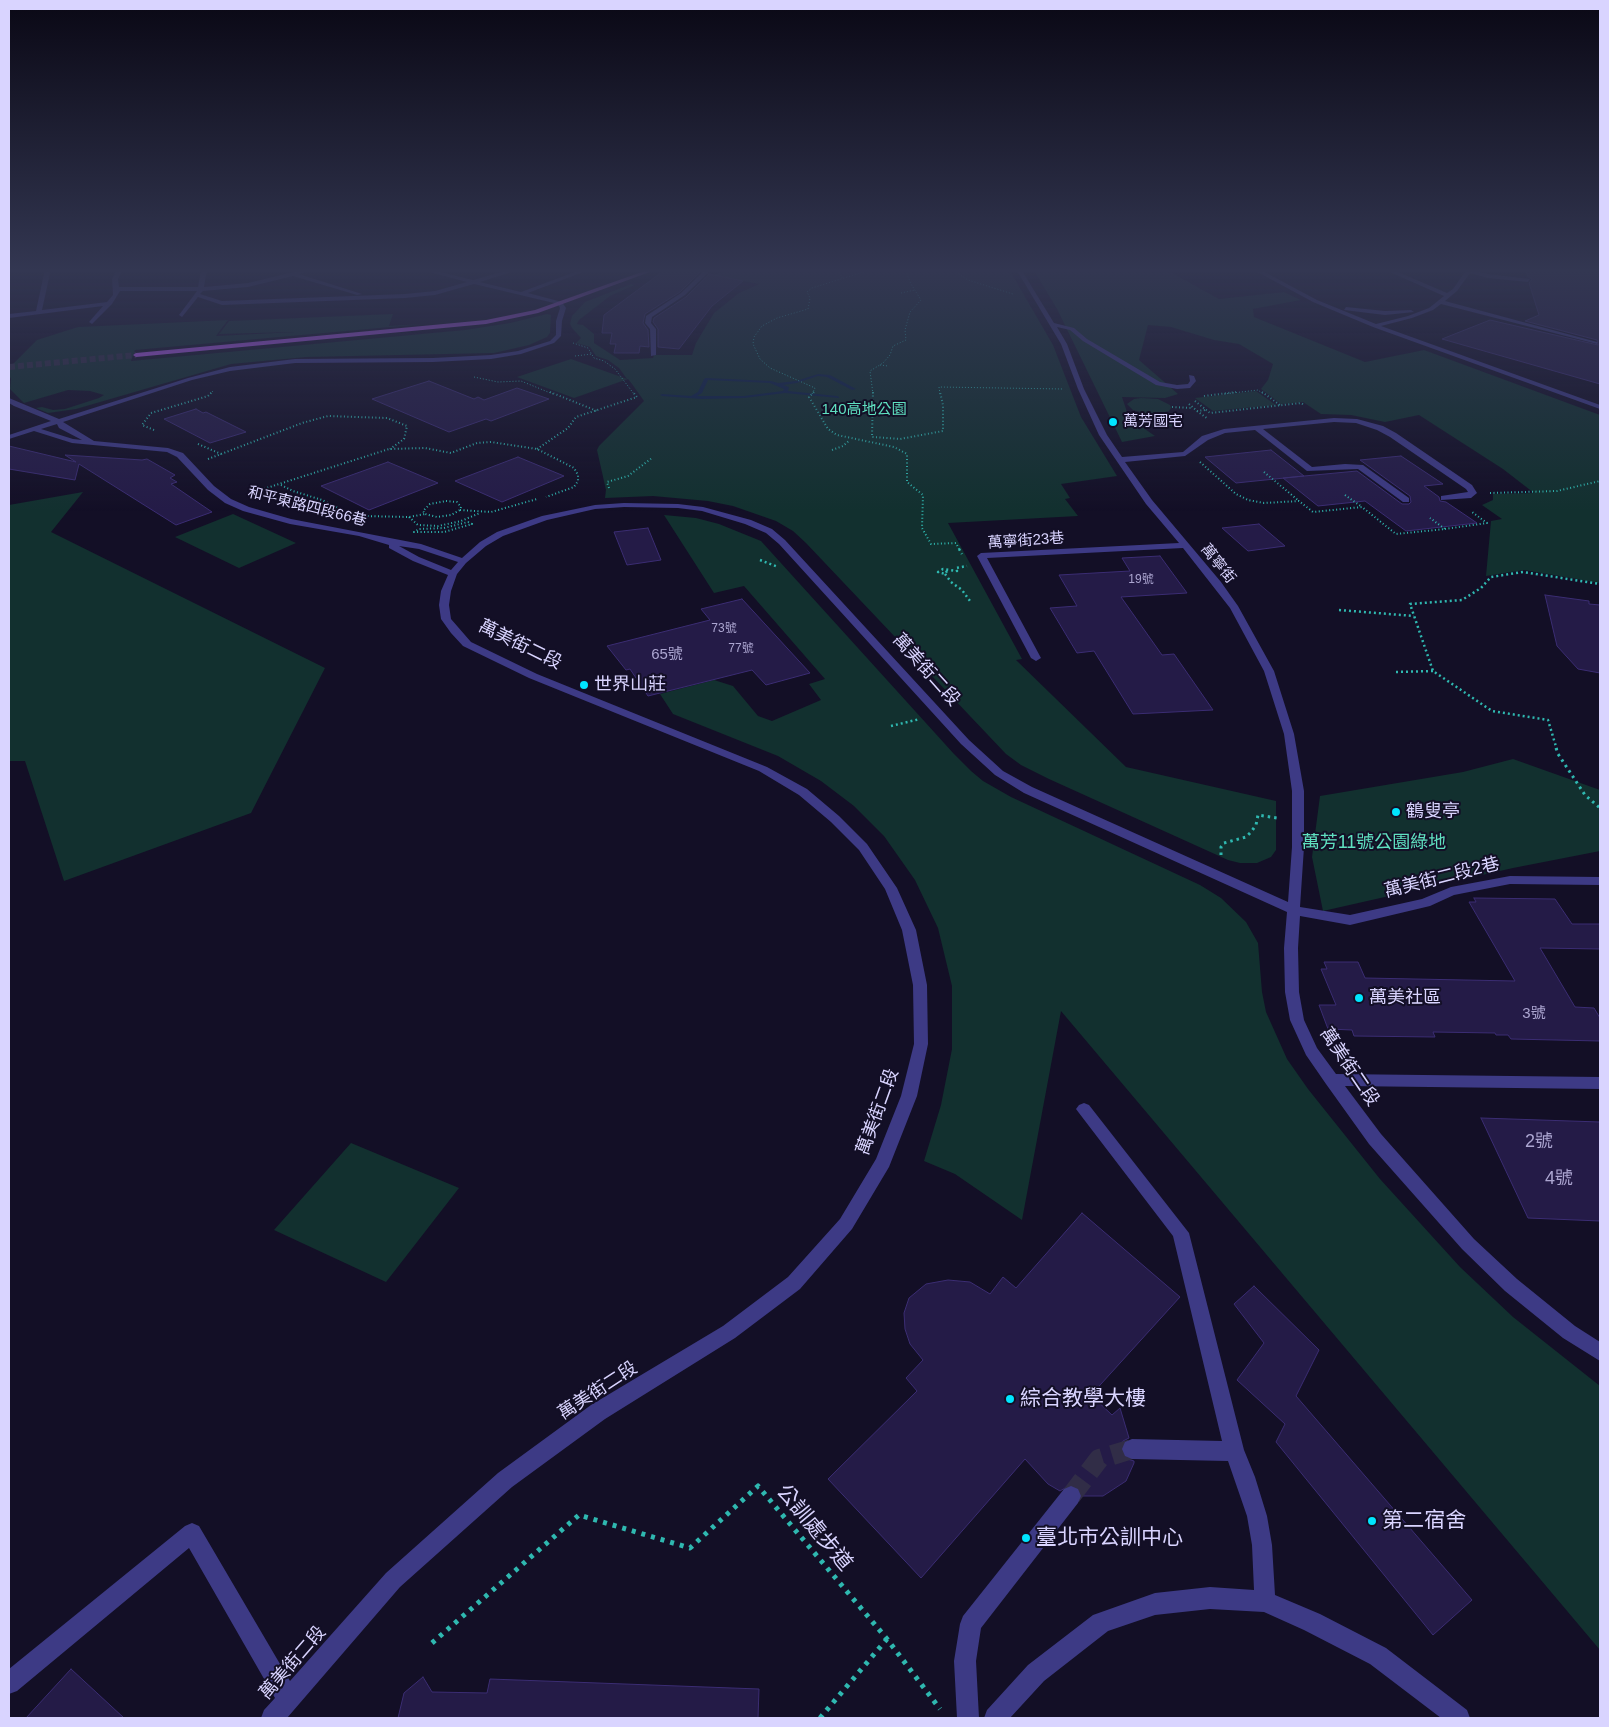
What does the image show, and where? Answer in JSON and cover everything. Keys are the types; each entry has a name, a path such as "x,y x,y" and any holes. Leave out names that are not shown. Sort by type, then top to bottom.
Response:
{"main road":[{"path":"136,355 196,350"}],"street":[{"path":"9,437 190,379 252,365 295,361 456,360 519,353 530,350"},
{"path":"652,350 652,355"},
{"name":"萬寧街","path":"1065,350 1081,389 1103,435 1149,502 1235,608 1269,671 1289,734 1298,791 1294,910"},
{"path":"1101,350 1158,384 1177,387 1190,386 1193,380 1191,376"},
{"path":"1439,350 1600,407"},
{"name":"和平東路四段66巷","path":"9,400 16,405 58,421 62,426 94,443"},
{"path":"1119,460 1181,455 1188,452 1211,434 1334,420 1369,424 1393,435 1469,487 1474,493 1468,496 1444,498"},
{"path":"1257,428 1310,469 1345,466 1360,467 1406,500"},
{"name":"和平東路四段66巷","path":"34,429 72,441 158,448 180,455 212,488 228,501 263,514 360,534 383,541 421,547 463,561"},
{"name":"萬美街二段","path":"272,1718 287,1698 393,1580 506,1480 598,1412 729,1332 794,1283 846,1224 883,1162 909,1096 921,1044 920,985 909,930 891,888 863,847 835,819 803,792 763,769 532,676 467,644 454,631 446,619 444,605 446,591 453,574 463,561 483,544 500,534 545,518 595,507 651,505 704,509 748,522 769,531 782,542 981,758 999,773 1028,790 1294,910 1291,948 1297,1020 1311,1051 1331,1080 1375,1139 1468,1244 1511,1284 1569,1332 1600,1352"},
{"name":"和平東路四段66巷","path":"383,541 416,559 453,574"},
{"name":"萬寧街23巷","path":"1036,658 981,556 1186,546"},
{"name":"萬美街二段2巷","path":"1294,910 1350,920 1425,903 1451,891 1510,880 1600,881"},
{"path":"1331,1080 1600,1083"},
{"path":"1084,1109 1181,1233 1234,1451 1245,1477 1257,1516 1262,1545 1265,1601"},
{"path":"1132,1449 1234,1451"},
{"path":"968,1718 965,1661 971,1624 1071,1496"},
{"path":"9,1683 192,1533 287,1698"},
{"path":"995,1718 1036,1673 1100,1624 1155,1604 1210,1598 1265,1601 1378,1656 1459,1718"}],"path":[{"path":"756,350 760,359 779,373 815,388 809,397 828,429 845,438 894,447 908,454 907,482 923,495 922,528 931,544 956,543 968,566 956,568 957,571 946,573 951,582 962,590 970,601"},
{"path":"867,442 872,437 873,386 868,374 870,370 880,365 890,355 892,350"},
{"path":"575,356 591,353 594,358 604,361 615,369 637,397"},
{"path":"880,365 888,366"},
{"path":"466,377 498,382 520,380 597,410"},
{"path":"872,437 916,437 943,431 943,405 939,387 1081,389"},
{"path":"156,431 142,425 151,413 208,396 216,388"},
{"path":"1280,405 1258,390 1190,398 1210,413 1300,403"},
{"path":"537,449 568,428 576,417 640,396"},
{"path":"1187,403 1193,408"},
{"path":"1172,407 1206,410"},
{"path":"191,465 302,423 328,416 387,418 407,426 404,439 390,449"},
{"path":"832,450 844,446 851,439"},
{"path":"228,501 390,449 425,448 451,453 476,442 506,443 537,449 574,468 578,474 578,481 574,487 557,495 498,510 480,512 460,510 444,516 425,514 409,518 357,515"},
{"path":"196,444 221,454"},
{"path":"1188,452 1240,497 1264,503 1299,501"},
{"path":"595,507 614,490 608,487 607,482 628,476 652,458"},
{"path":"1264,472 1313,512 1362,507"},
{"path":"1474,493 1557,491 1600,481"},
{"path":"280,484 352,514"},
{"path":"1345,494 1396,534 1486,525"},
{"path":"425,514 423,510 425,507 437,501 457,502 461,507 460,510"},
{"path":"409,518 418,525 444,527 468,522 472,524 455,530 436,530 444,527 461,521 480,512"},
{"path":"1430,518 1445,529"},
{"path":"1432,671 1410,604 1462,600 1481,588 1489,578 1499,575 1529,572 1600,584"},
{"path":"1338,610 1414,616"},
{"path":"1396,672 1432,671 1492,711 1548,720 1558,754 1585,795 1600,808"},
{"path":"891,726 940,714"},
{"path":"1220,878 1221,848 1224,843 1246,837 1256,825 1258,815 1298,822"},
{"name":"公訓處步道","path":"432,1643 579,1515 690,1548 758,1486 887,1639 947,1718"},
{"path":"820,1718 887,1639"}],"green space":[{"path":"27,350 140,350 135,350 131,361 254,350 509,350 494,353 306,357 231,364 76,409 48,413 36,408 65,409 104,395 90,391 68,390 24,403 10,389 9,368"},
{"name":"140高地公園","path":"592,350 604,350 620,360 653,358 654,355 692,355 694,350 1055,350 1081,417 1117,476 1061,484 1070,498 1065,499 1078,516 948,523 1022,659 1016,660 1126,767 1276,801 1276,850 1271,857 1257,863 1240,863 1228,860 1021,765 1006,754 806,543 793,531 776,521 733,506 708,501 653,496 605,498 606,490 597,450 644,401 628,379 574,398 517,377 571,359 627,379 619,368 608,360 596,356"},
{"path":"1077,350 1142,350 1139,360 1178,394 1165,398 1122,397 1129,418 1155,436 1122,442"},
{"path":"1249,350 1334,350 1365,362 1424,350 1600,415 1600,583 1524,570 1486,576 1491,521 1502,519 1482,505 1493,500 1493,494 1534,493 1503,469 1419,415 1385,422 1351,415 1321,414 1303,402 1281,404 1261,389 1268,380 1273,364"},
{"path":"1256,391 1276,405 1213,411 1195,398"},
{"path":"1134,399 1158,399 1170,405 1169,411 1158,414 1172,419 1175,423 1173,426 1156,428 1141,423 1140,419 1149,414 1133,410 1127,404"},
{"path":"83,492 51,532 325,668 251,813 64,881 25,761 9,761 9,505"},
{"path":"233,514 296,543 239,568 175,537"},
{"path":"664,515 696,518 719,524 761,541 954,754 983,781 1011,797 1200,885 1221,898 1246,922 1258,943 1262,992 1266,1012 1287,1059 1308,1089 1380,1179 1460,1267 1513,1317 1600,1386 1600,1650 1061,1011 1022,1220 955,1174 924,1161 941,1105 952,1049 952,986 938,928 915,880 884,836 854,806 821,781 778,756 673,714 660,694 714,680 733,686 758,716 772,721 821,700 809,684 825,679 744,586 714,593"},
{"name":"萬芳11號公園綠地","path":"1513,759 1600,790 1600,851 1513,868 1323,911 1312,857 1320,796 1463,772"},
{"path":"351,1143 459,1188 386,1282 274,1230"}],"building":[{"path":"615,350 639,350 639,353 614,353"},
{"path":"1479,350 1600,350 1600,384"},
{"path":"429,381 474,399 478,397 484,400 517,388 549,399 491,421 486,419 449,432 372,399"},
{"path":"196,409 246,432 210,443 164,419"},
{"path":"9,446 76,462 65,455 147,459 175,475 170,478 177,482 171,484 212,512 176,525 79,464 75,480 9,469"},
{"path":"1271,450 1304,476 1236,483 1205,457"},
{"path":"1401,456 1443,484 1424,486 1439,497 1440,501 1446,502 1477,523 1406,531 1365,501 1318,506 1283,478 1357,471 1402,504 1409,504 1411,502 1410,496 1360,460"},
{"path":"518,457 564,476 502,502 455,481"},
{"path":"388,462 438,483 369,510 321,486"},
{"path":"1259,524 1285,546 1248,551 1222,528"},
{"path":"648,528 661,560 627,565 614,532"},
{"path":"1160,556 1187,593 1121,597 1162,655 1174,654 1213,710 1133,714 1094,651 1077,653 1050,608 1077,606 1059,575 1130,571 1122,558"},
{"path":"1545,595 1589,601 1589,604 1600,605 1600,673 1578,669 1557,646"},
{"path":"742,599 810,673 766,685 752,670 648,696 630,669 626,670 607,646 710,620 701,609"},
{"path":"1474,898 1555,899 1572,924 1600,924 1600,949 1540,948 1575,1007 1594,1008 1600,1018 1600,1041 1511,1039 1508,1035 1496,1035 1495,1033 1433,1032 1435,1037 1354,1036 1352,1030 1328,1029 1319,1005 1336,1005 1321,969 1327,969 1324,962 1358,962 1365,978 1515,981 1469,902 1476,902"},
{"path":"1481,1118 1600,1122 1600,1221 1528,1218"},
{"name":"綜合教學大樓","path":"1082,1213 1180,1297 1091,1395 1112,1415 1120,1408 1129,1438 1123,1441 1120,1450 1124,1458 1134,1461 1134,1463 1126,1481 1103,1496 1083,1496 1080,1488 1072,1484 1060,1491 1048,1484 1025,1459 921,1578 828,1479 917,1391 906,1378 923,1360 910,1344 905,1329 904,1313 909,1298 926,1284 948,1280 970,1282 990,1294 1003,1277 1016,1288"},
{"name":"第二宿舍","path":"1254,1286 1319,1350 1296,1396 1472,1600 1433,1635 1276,1442 1285,1424 1237,1380 1264,1343 1234,1304"},
{"path":"71,1669 124,1718 26,1718"},
{"path":"423,1677 432,1692 487,1693 490,1679 759,1689 758,1718 398,1718 404,1693"}],"waterway":[{"path":"779,384 797,382 818,375 828,376 854,389"},
{"path":"692,397 700,393 706,379 771,382 787,388 785,392"},
{"path":"662,395 702,398 744,397 785,392"},
{"path":"785,392 837,397"}],"tunnel":[{"path":"9,367 136,355"},
{"path":"1071,1496 1099,1459 1132,1449"}],"place":[{"name":"萬芳國宅","path":"1113,422"},
{"name":"世界山莊","path":"584,685"},
{"name":"鶴叟亭","path":"1396,812"},
{"name":"萬美社區","path":"1359,998"},
{"name":"綜合教學大樓","path":"1010,1399"},
{"name":"第二宿舍","path":"1372,1521"},
{"name":"臺北市公訓中心","path":"1026,1538"}]}
